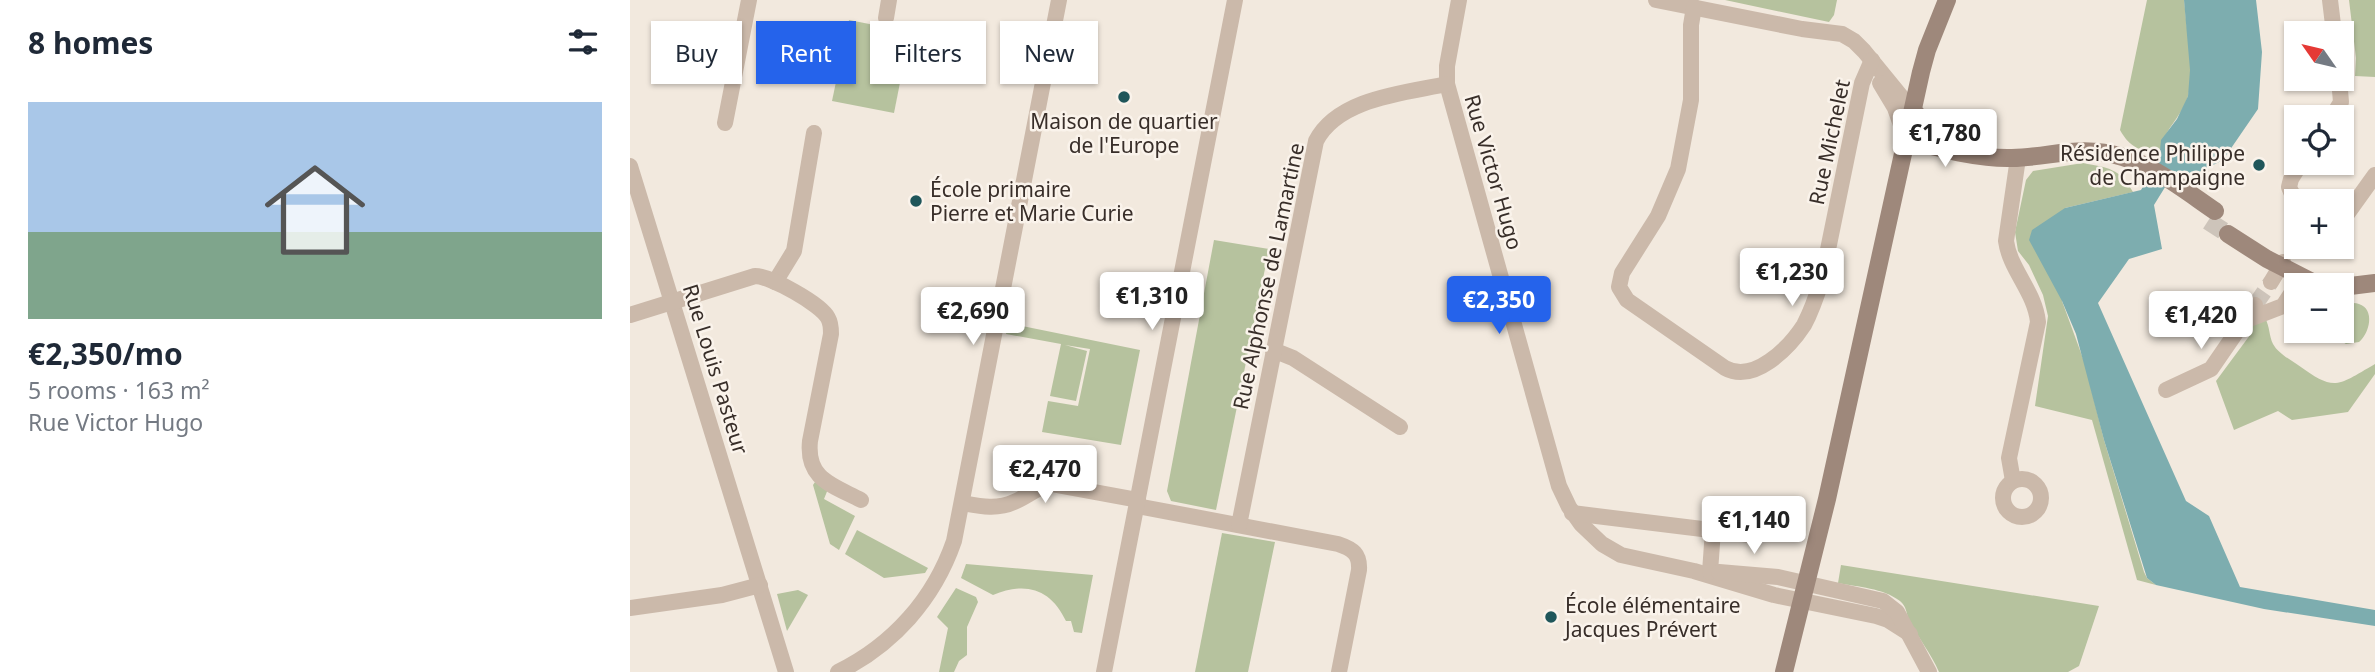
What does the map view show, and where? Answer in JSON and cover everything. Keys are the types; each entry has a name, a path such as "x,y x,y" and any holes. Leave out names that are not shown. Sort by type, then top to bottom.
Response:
{"street":[{"path":"725,123 748,0"},
{"path":"887,18 890,0"},
{"path":"838,672 890,638 916,611 931,590 954,541 1059,0"},
{"path":"1104,672 1235,0"},
{"name":"Rue Victor Hugo","path":"1459,0 1447,66 1447,84 1559,486 1572,513 1597,540 1620,555 1702,571 1760,575 1805,592 1883,601 1896,612 1929,672"},
{"name":"Rue Michelet","path":"1656,0 1802,29 1842,34 1858,44 1895,107 1906,139"},
{"path":"1784,672 1805,592 1926,55 1947,0"},
{"path":"2330,0 2333,21"},
{"name":"Rue Michelet","path":"1693,8 1689,118 1678,169 1658,216 1622,273 1619,287 1623,297 1732,372 1748,373 1773,358 1800,330 1813,306 1822,279 1862,83 1870,64"},
{"name":"Rue Michelet","path":"1870,64 1913,111"},
{"name":"Rue Alphonse de Lamartine","path":"1239,525 1311,155 1319,135 1331,121 1354,107 1447,84"},
{"path":"1913,111 1941,135 1992,156"},
{"path":"775,282 793,251 814,133"},
{"path":"1906,139 1959,152 2018,158 2077,150 2110,153 2132,160 2212,216"},
{"path":"2013,481 2009,458 2038,322 2035,304 2009,253 2006,241 2018,158"},
{"name":"Rue Louis Pasteur","path":"630,166 786,672"},
{"path":"2354,205 2375,176"},
{"path":"2231,229 2292,273"},
{"path":"2271,282 2282,264"},
{"path":"630,315 750,276 764,277 775,282 817,307 828,318 830,340 809,458 813,468 824,480 861,500"},
{"path":"2354,286 2375,283"},
{"path":"2166,390 2211,369 2255,305"},
{"path":"2244,321 2284,305"},
{"path":"1273,350 1293,358 1400,427"},
{"path":"962,503 988,507 1007,505 1051,484 1349,548 1357,555 1359,570 1339,672"},
{"path":"1572,513 1751,535"},
{"path":"1702,571 1713,530"},
{"path":"630,608 722,594 761,584"}],"green space":[{"path":"1725,0 1837,0 1834,15 1829,22"},
{"path":"2147,0 2184,0 2190,53 2188,96 2164,138 2160,154 2137,148 2120,130"},
{"path":"2349,0 2375,0 2375,77 2355,76 2354,21 2352,21"},
{"path":"856,21 870,24 870,84 900,84 894,113 832,101 836,84 856,84"},
{"path":"2083,163 2112,170 2123,178 2133,192 2065,208 2062,301 2085,364 2104,440 2144,572 2156,585 2137,580 2092,420 2035,406 2048,316 2043,295 2029,265 2018,251 2015,232 2026,180 2033,171"},
{"path":"1214,240 1269,249 1216,510 1171,501 1167,491"},
{"path":"2354,303 2364,307 2369,316 2366,333 2359,342 2354,343"},
{"path":"2265,318 2273,344 2278,350 2320,379 2336,383 2344,381 2375,364 2375,374 2348,412 2292,420 2278,411 2234,430 2216,381 2253,331 2248,326"},
{"path":"1008,323 1140,350 1121,445 1042,432 1048,401 1078,406 1090,349 1065,345 1087,351 1076,401 1050,396 1061,344 1006,334"},
{"path":"815,482 828,489 824,499 855,516 839,550 830,544 813,485"},
{"path":"857,530 928,568 925,573 884,578 845,554"},
{"path":"1222,533 1275,542 1248,672 1195,672"},
{"path":"966,564 1093,575 1082,633 1074,632 1071,621 1066,621 1053,601 1045,595 1027,589 1016,589 993,595 961,578"},
{"path":"1841,565 2099,606 2079,666 2068,672 1939,672 1902,603 1878,591 1838,583"},
{"path":"956,588 976,597 978,602 967,627 967,655 959,661 954,672 939,672 948,628 937,617"},
{"path":"798,590 808,595 787,631 777,594"}],"water":[{"path":"2184,0 2256,0 2262,52 2258,109 2223,160 2187,178 2175,171 2154,205 2162,249 2129,259 2098,303 2186,501 2209,516 2240,587 2375,610 2375,626 2264,609 2156,585 2147,578 2104,440 2076,334 2062,301 2029,240 2032,230 2065,208 2141,190 2159,160 2161,140 2177,119 2188,96 2190,70"}],"tunnel":[{"path":"2208,221 2228,234"},
{"path":"2255,305 2271,282"}],"place":[{"name":"Maison de quartier de l'Europe","path":"1124,97"},
{"name":"Résidence Philippe de Champaigne","path":"2259,165"},
{"name":"École primaire Pierre et Marie Curie","path":"916,201"},
{"name":"École élémentaire Jacques Prévert","path":"1551,617"}]}
